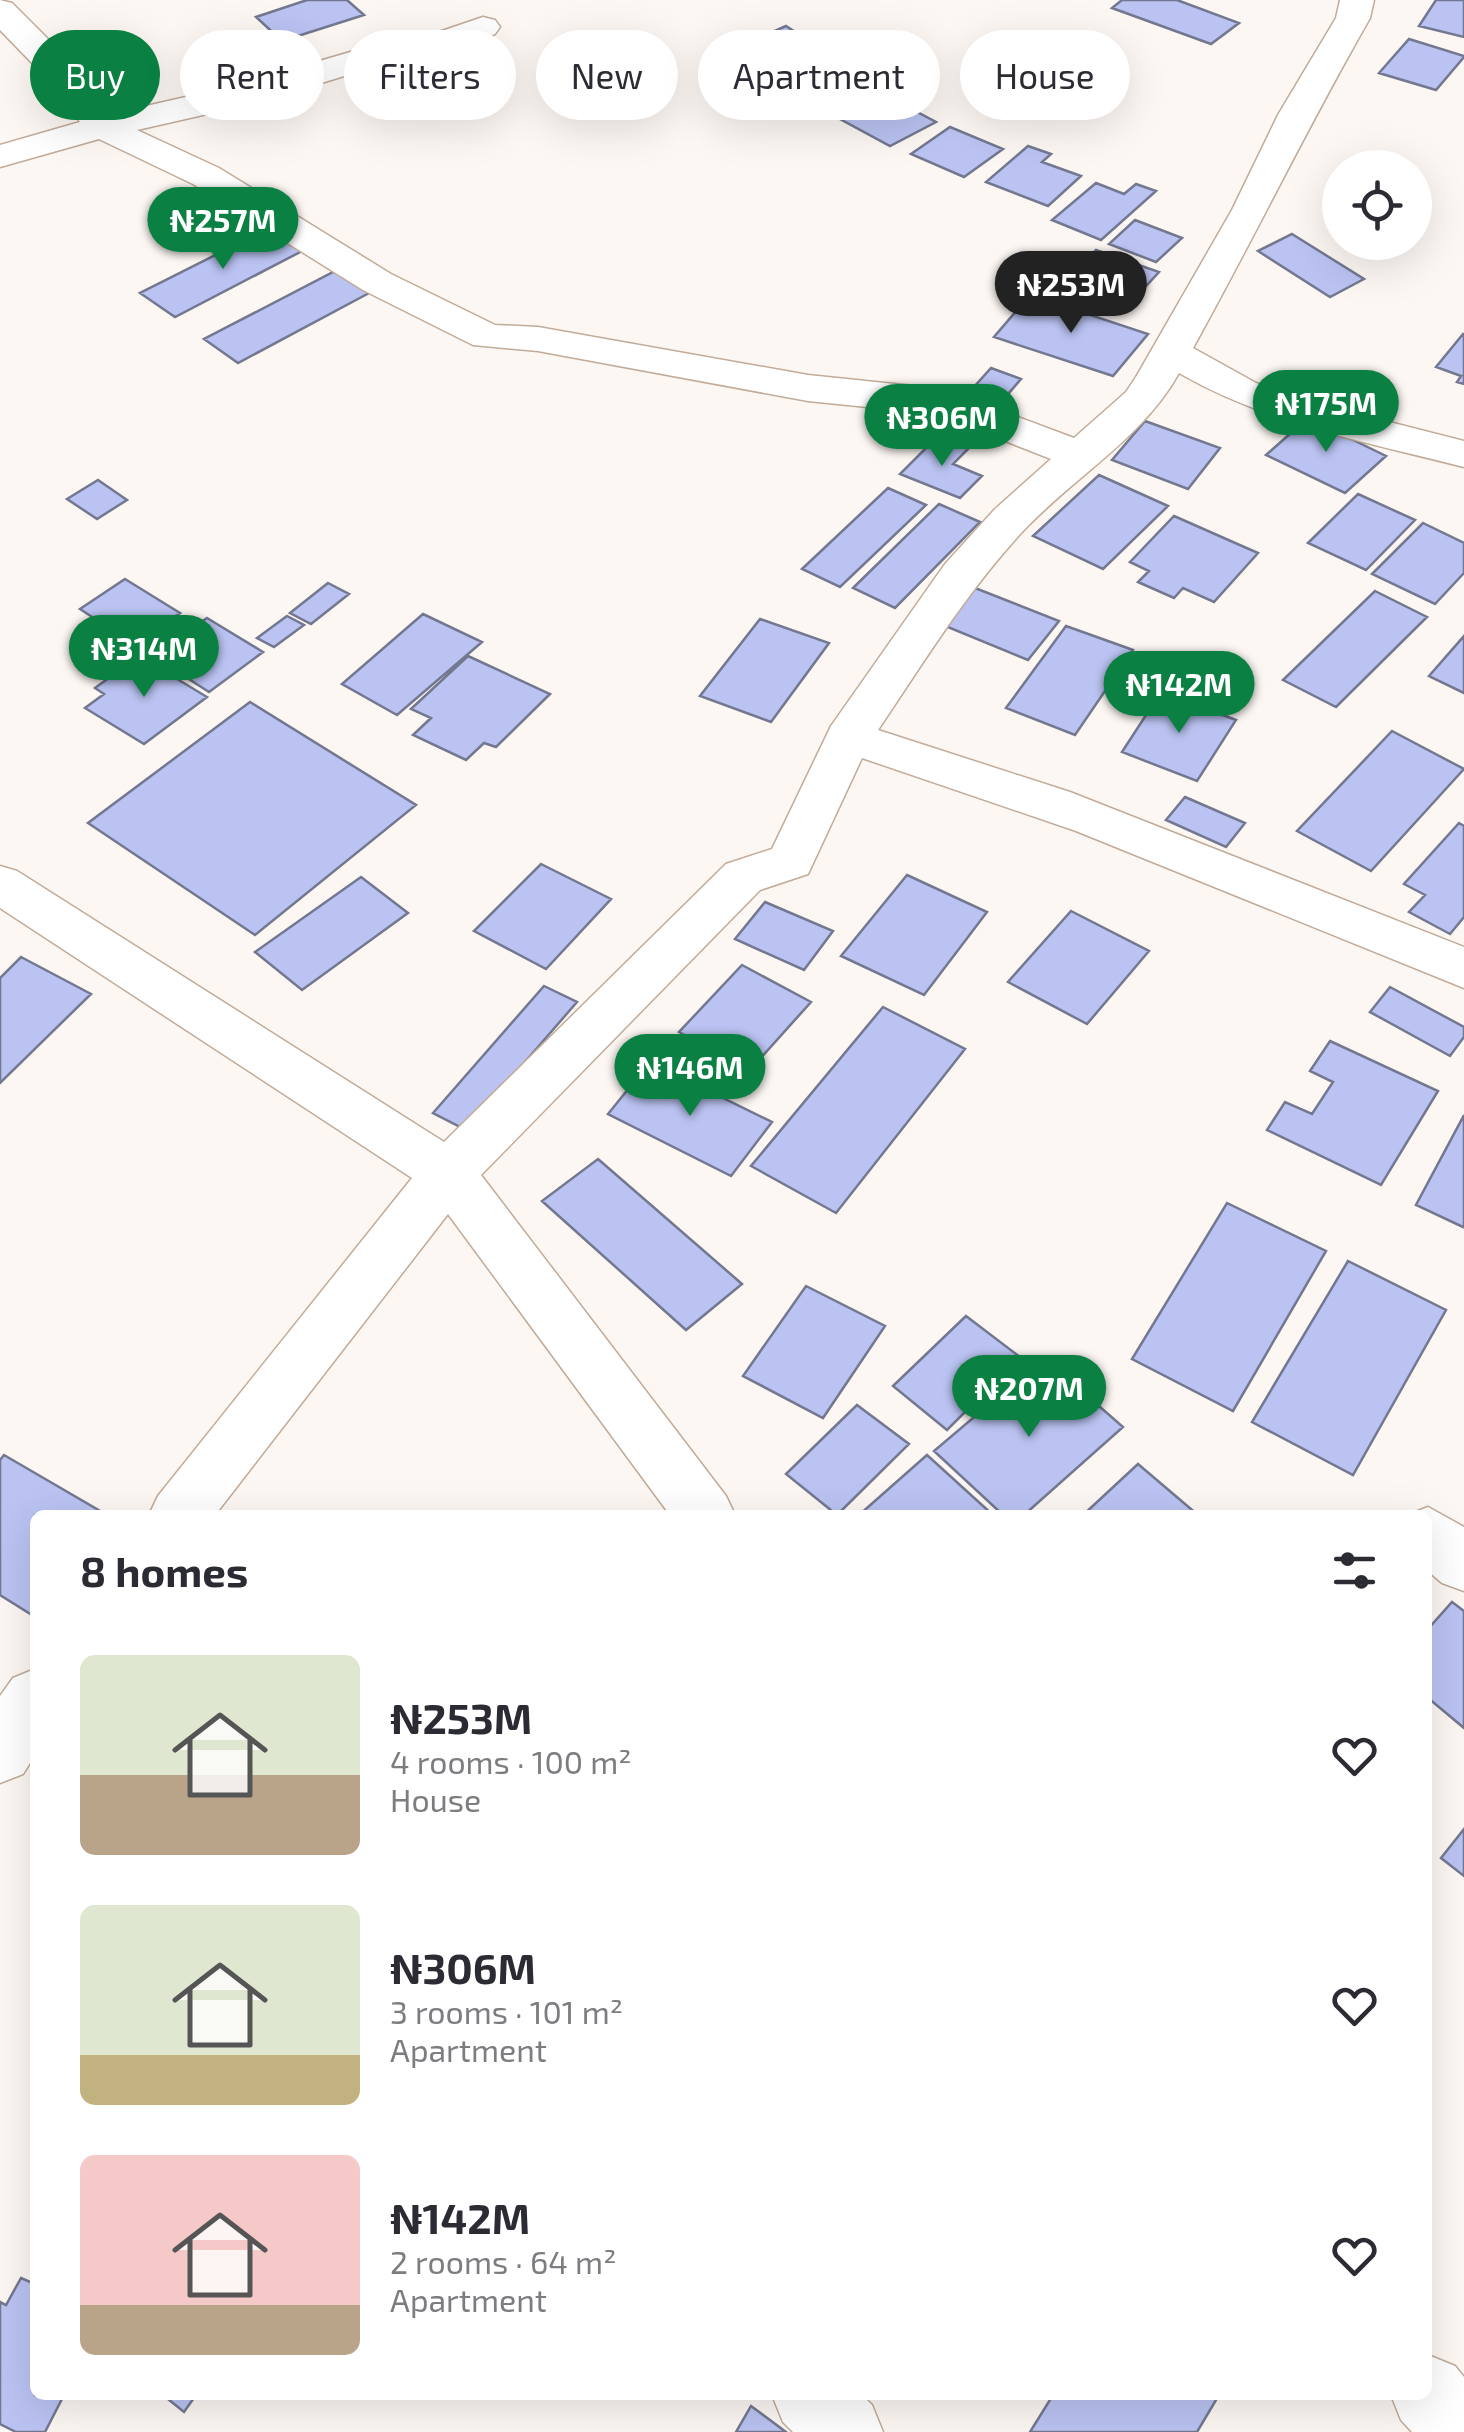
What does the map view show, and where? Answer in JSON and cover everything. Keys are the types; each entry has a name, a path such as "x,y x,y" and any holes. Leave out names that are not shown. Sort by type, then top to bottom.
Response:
{"street":[{"path":"0,156 102,127 242,96 400,48 435,45 483,27 442,0"},
{"path":"184,1510 448,1173 744,876 790,862 848,738 961,574 1010,519 1140,401 1251,210 1296,114 1353,18 1357,0"},
{"path":"0,10 76,88 102,127 206,176 377,282 487,337 538,340 808,388 944,402 1082,456"},
{"path":"1170,350 1242,392 1301,412 1464,454"},
{"path":"848,738 936,761 1009,786 1378,930 1464,969"},
{"path":"0,884 448,1173 701,1510"},
{"path":"1432,1539 1464,1563"},
{"path":"1432,2399 1461,2432"},
{"path":"815,2400 844,2432"}],"building":[{"path":"307,0 347,0 364,15 317,30 270,30 256,17"},
{"path":"1122,0 1177,0 1239,23 1211,44 1112,8"},
{"path":"1436,0 1464,0 1464,37 1419,26"},
{"path":"1409,39 1464,57 1436,90 1379,73"},
{"path":"842,120 936,122 890,146"},
{"path":"950,127 1003,149 964,177 911,154"},
{"path":"1028,146 1051,154 1042,162 1081,176 1048,206 986,182"},
{"path":"1096,183 1124,194 1136,184 1156,191 1101,240 1052,220"},
{"path":"1135,220 1182,238 1156,262 1109,244"},
{"path":"271,227 306,249 175,317 140,293"},
{"path":"1292,234 1322,253 1322,260 1334,260 1364,279 1330,297 1258,251"},
{"path":"1096,250 1159,272 1124,310 1060,287"},
{"path":"337,270 371,292 238,363 204,339"},
{"path":"1030,295 1148,334 1113,376 994,337"},
{"path":"1463,334 1464,384 1457,382 1461,376 1436,367"},
{"path":"991,368 1021,379 996,408 965,397"},
{"path":"1308,418 1386,456 1345,493 1266,455"},
{"path":"1145,421 1220,448 1188,489 1112,460"},
{"path":"937,437 968,449 953,464 982,476 960,498 900,474"},
{"path":"1099,475 1168,506 1103,569 1033,536"},
{"path":"98,480 127,500 97,519 67,499"},
{"path":"888,488 926,505 840,587 802,569"},
{"path":"1358,494 1415,520 1366,570 1308,543"},
{"path":"939,504 980,522 895,608 853,588"},
{"path":"1174,516 1258,553 1214,602 1183,588 1174,598 1138,582 1149,571 1130,562"},
{"path":"1423,523 1464,543 1464,573 1435,604 1372,574"},
{"path":"125,579 180,613 133,644 80,609"},
{"path":"328,583 349,594 311,624 290,613"},
{"path":"970,586 1059,621 1028,660 938,623"},
{"path":"1375,591 1427,617 1336,707 1283,680"},
{"path":"423,614 482,642 397,715 342,684"},
{"path":"287,616 304,625 274,647 257,638"},
{"path":"207,618 263,652 209,692 153,656"},
{"path":"760,619 829,643 771,722 700,696"},
{"path":"1066,626 1133,650 1075,735 1006,708"},
{"path":"1464,636 1464,693 1429,676"},
{"path":"139,656 207,697 144,744 85,708 104,694 95,688"},
{"path":"468,656 550,694 496,747 484,743 466,760 413,735 431,718 411,709"},
{"path":"1166,660 1248,687 1235,711 1155,679"},
{"path":"1161,692 1236,720 1197,781 1122,752"},
{"path":"250,702 416,805 255,935 88,823"},
{"path":"1392,731 1464,769 1371,871 1297,831"},
{"path":"1185,797 1245,823 1226,847 1166,820"},
{"path":"1459,823 1464,826 1464,917 1450,934 1409,912 1425,895 1404,884"},
{"path":"541,864 611,899 546,969 474,931"},
{"path":"907,875 987,912 924,995 841,956"},
{"path":"361,877 408,913 302,990 255,952"},
{"path":"765,902 833,931 804,970 735,939"},
{"path":"1071,911 1149,951 1087,1024 1008,982"},
{"path":"21,957 91,994 0,1083 0,978"},
{"path":"742,965 811,1002 749,1071 679,1032"},
{"path":"544,986 577,1002 466,1130 433,1113"},
{"path":"1390,987 1464,1027 1464,1037 1450,1056 1370,1012"},
{"path":"883,1007 965,1049 836,1213 751,1166"},
{"path":"1330,1041 1438,1091 1381,1185 1267,1130 1285,1102 1312,1114 1333,1082 1310,1071"},
{"path":"650,1062 772,1122 731,1176 608,1114"},
{"path":"1464,1115 1464,1225 1463,1227 1416,1205"},
{"path":"598,1159 742,1284 686,1330 542,1201"},
{"path":"1227,1203 1326,1251 1233,1411 1132,1359"},
{"path":"1348,1261 1446,1310 1353,1475 1252,1422"},
{"path":"806,1286 885,1326 823,1418 743,1376"},
{"path":"966,1316 1020,1357 947,1430 893,1386"},
{"path":"1044,1358 1123,1427 1030,1510 998,1510 934,1451"},
{"path":"857,1405 909,1444 842,1510 831,1510 786,1474"},
{"path":"4,1455 98,1510 30,1510 30,1614 0,1595 0,1460"},
{"path":"927,1455 988,1510 865,1510"},
{"path":"1138,1464 1192,1510 1088,1510"},
{"path":"1452,1602 1464,1611 1464,1728 1432,1701 1432,1624"},
{"path":"1464,1829 1464,1876 1441,1858"},
{"path":"21,2278 30,2282 30,2400 61,2400 45,2432 16,2432 0,2424 0,2302 6,2305"},
{"path":"169,2400 192,2400 184,2412"},
{"path":"1050,2400 1216,2400 1197,2432 1030,2432"},
{"path":"751,2406 786,2432 736,2432"}]}
